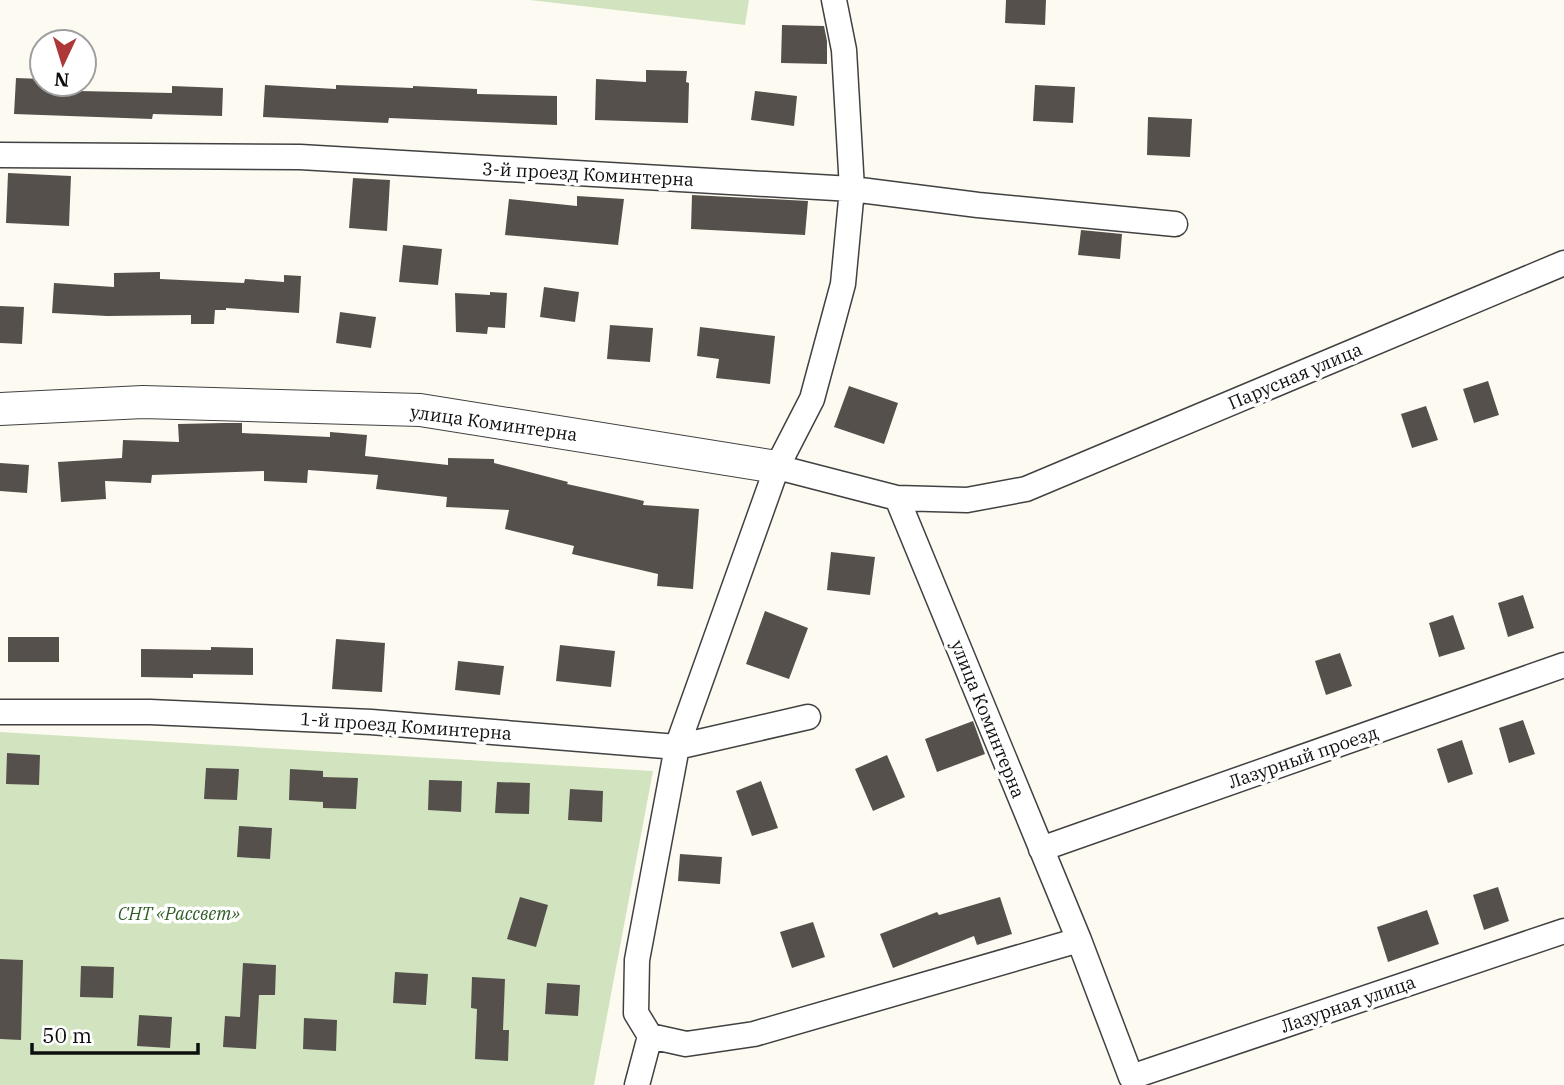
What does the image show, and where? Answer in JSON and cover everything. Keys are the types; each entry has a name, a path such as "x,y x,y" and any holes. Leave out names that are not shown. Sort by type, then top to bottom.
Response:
{"street":[{"path":"834,0 844,50 852,189 843,285 812,399 777,467 677,747 637,960 636,1013 650,1036 686,1044 754,1034 1079,940"},
{"name":"3-й проезд Коминтерна","path":"0,155 300,157 852,189 1175,225"},
{"name":"Парусная улица","path":"1026,489 1564,263"},
{"name":"улица Коминтерна","path":"0,409 143,402 420,410 777,467 897,498 967,500 1026,489"},
{"name":"улица Коминтерна","path":"897,498 1079,940 1131,1077"},
{"name":"Лазурный проезд","path":"1041,849 1564,665"},
{"name":"1-й проезд Коминтерна","path":"0,712 150,712 371,722 677,747 808,717"},
{"name":"Лазурная улица","path":"1131,1077 1564,931"},
{"path":"637,1085 650,1036"}],"green space":[{"path":"530,0 749,0 745,25"},
{"name":"СНТ «Рассвет»","path":"0,732 653,771 594,1085 0,1085"}],"building":[{"path":"1006,0 1046,0 1045,25 1005,23"},
{"path":"782,25 824,26 827,64 781,63"},
{"path":"646,70 687,71 688,123 595,120 596,79 646,82"},
{"path":"16,78 28,78 28,98 98,98 98,91 172,93 172,86 223,88 222,116 153,114 152,119 14,114"},
{"path":"265,85 336,89 336,85 413,86 477,89 477,94 557,96 557,125 389,118 388,123 263,117"},
{"path":"1035,85 1075,87 1073,123 1033,121"},
{"path":"755,91 797,96 794,126 751,120"},
{"path":"1148,117 1192,119 1190,157 1147,155"},
{"path":"8,173 71,176 69,226 6,223"},
{"path":"353,178 390,180 387,231 349,228"},
{"path":"692,195 808,201 805,235 691,229"},
{"path":"577,196 624,199 618,245 505,235 509,199 577,206"},
{"path":"1081,230 1122,234 1120,259 1078,255"},
{"path":"403,245 442,249 438,285 399,282"},
{"path":"160,272 160,279 244,283 245,279 284,282 284,275 301,276 299,313 226,308 215,310 214,324 191,324 191,315 107,316 52,313 54,283 114,287 114,273"},
{"path":"544,287 579,292 575,322 540,317"},
{"path":"490,292 507,293 505,328 488,327 487,334 456,332 455,293 490,295"},
{"path":"0,306 24,307 22,344 0,343"},
{"path":"340,312 376,317 371,348 336,343"},
{"path":"610,325 653,328 650,362 607,359"},
{"path":"700,327 775,336 770,384 716,378 719,359 697,356"},
{"path":"1488,381 1499,415 1474,423 1463,389"},
{"path":"849,386 898,403 884,444 834,427"},
{"path":"1426,406 1438,440 1412,448 1401,414"},
{"path":"242,423 242,433 330,437 330,432 367,435 365,456 448,465 448,458 494,459 494,463 568,482 567,484 644,501 643,505 699,509 693,589 657,586 658,574 572,554 574,546 505,529 509,510 446,507 447,497 376,489 378,475 308,470 307,483 264,481 264,471 152,475 151,483 105,481 106,499 61,502 58,462 122,458 123,440 179,442 178,424"},
{"path":"0,463 29,465 27,493 0,491"},
{"path":"831,552 875,557 870,595 827,590"},
{"path":"1523,595 1534,628 1508,637 1498,603"},
{"path":"765,611 808,628 789,679 746,664"},
{"path":"1453,615 1465,649 1439,657 1429,623"},
{"path":"8,637 59,637 59,662 8,662"},
{"path":"336,639 385,643 382,692 332,689"},
{"path":"560,645 615,651 611,687 556,681"},
{"path":"211,647 253,648 253,675 141,677 141,649 211,650"},
{"path":"1340,653 1352,686 1326,695 1315,661"},
{"path":"458,661 504,666 500,695 455,690"},
{"path":"1523,720 1535,754 1509,763 1499,728"},
{"path":"973,721 985,754 937,772 925,739"},
{"path":"1462,740 1473,774 1448,783 1437,749"},
{"path":"7,753 40,755 39,785 6,784"},
{"path":"887,755 905,797 873,811 855,769"},
{"path":"206,768 239,769 237,800 204,799"},
{"path":"290,769 323,771 323,777 358,778 356,809 323,808 323,802 289,800"},
{"path":"429,780 462,781 461,812 428,810"},
{"path":"761,781 778,828 752,836 736,791"},
{"path":"497,782 530,783 529,814 495,813"},
{"path":"570,789 603,791 602,822 568,820"},
{"path":"239,826 272,828 270,859 237,857"},
{"path":"680,854 722,857 720,884 678,881"},
{"path":"1498,887 1509,921 1484,930 1473,895"},
{"path":"520,897 548,905 536,947 507,939"},
{"path":"1000,897 1012,934 977,945 974,936 893,968 880,934 937,912 939,915"},
{"path":"1427,910 1439,944 1388,962 1377,927"},
{"path":"813,922 825,957 792,968 780,932"},
{"path":"0,959 23,960 21,1040 0,1039"},
{"path":"243,963 276,965 275,995 259,995 256,1049 223,1047 225,1016 240,1017"},
{"path":"81,966 114,967 113,998 80,997"},
{"path":"395,972 428,974 426,1005 393,1003"},
{"path":"472,977 505,979 503,1030 509,1030 508,1061 475,1059 477,1009 471,1008"},
{"path":"547,983 580,985 578,1016 545,1014"},
{"path":"139,1015 172,1017 170,1048 137,1046"},
{"path":"304,1018 337,1020 336,1051 303,1049"}]}
